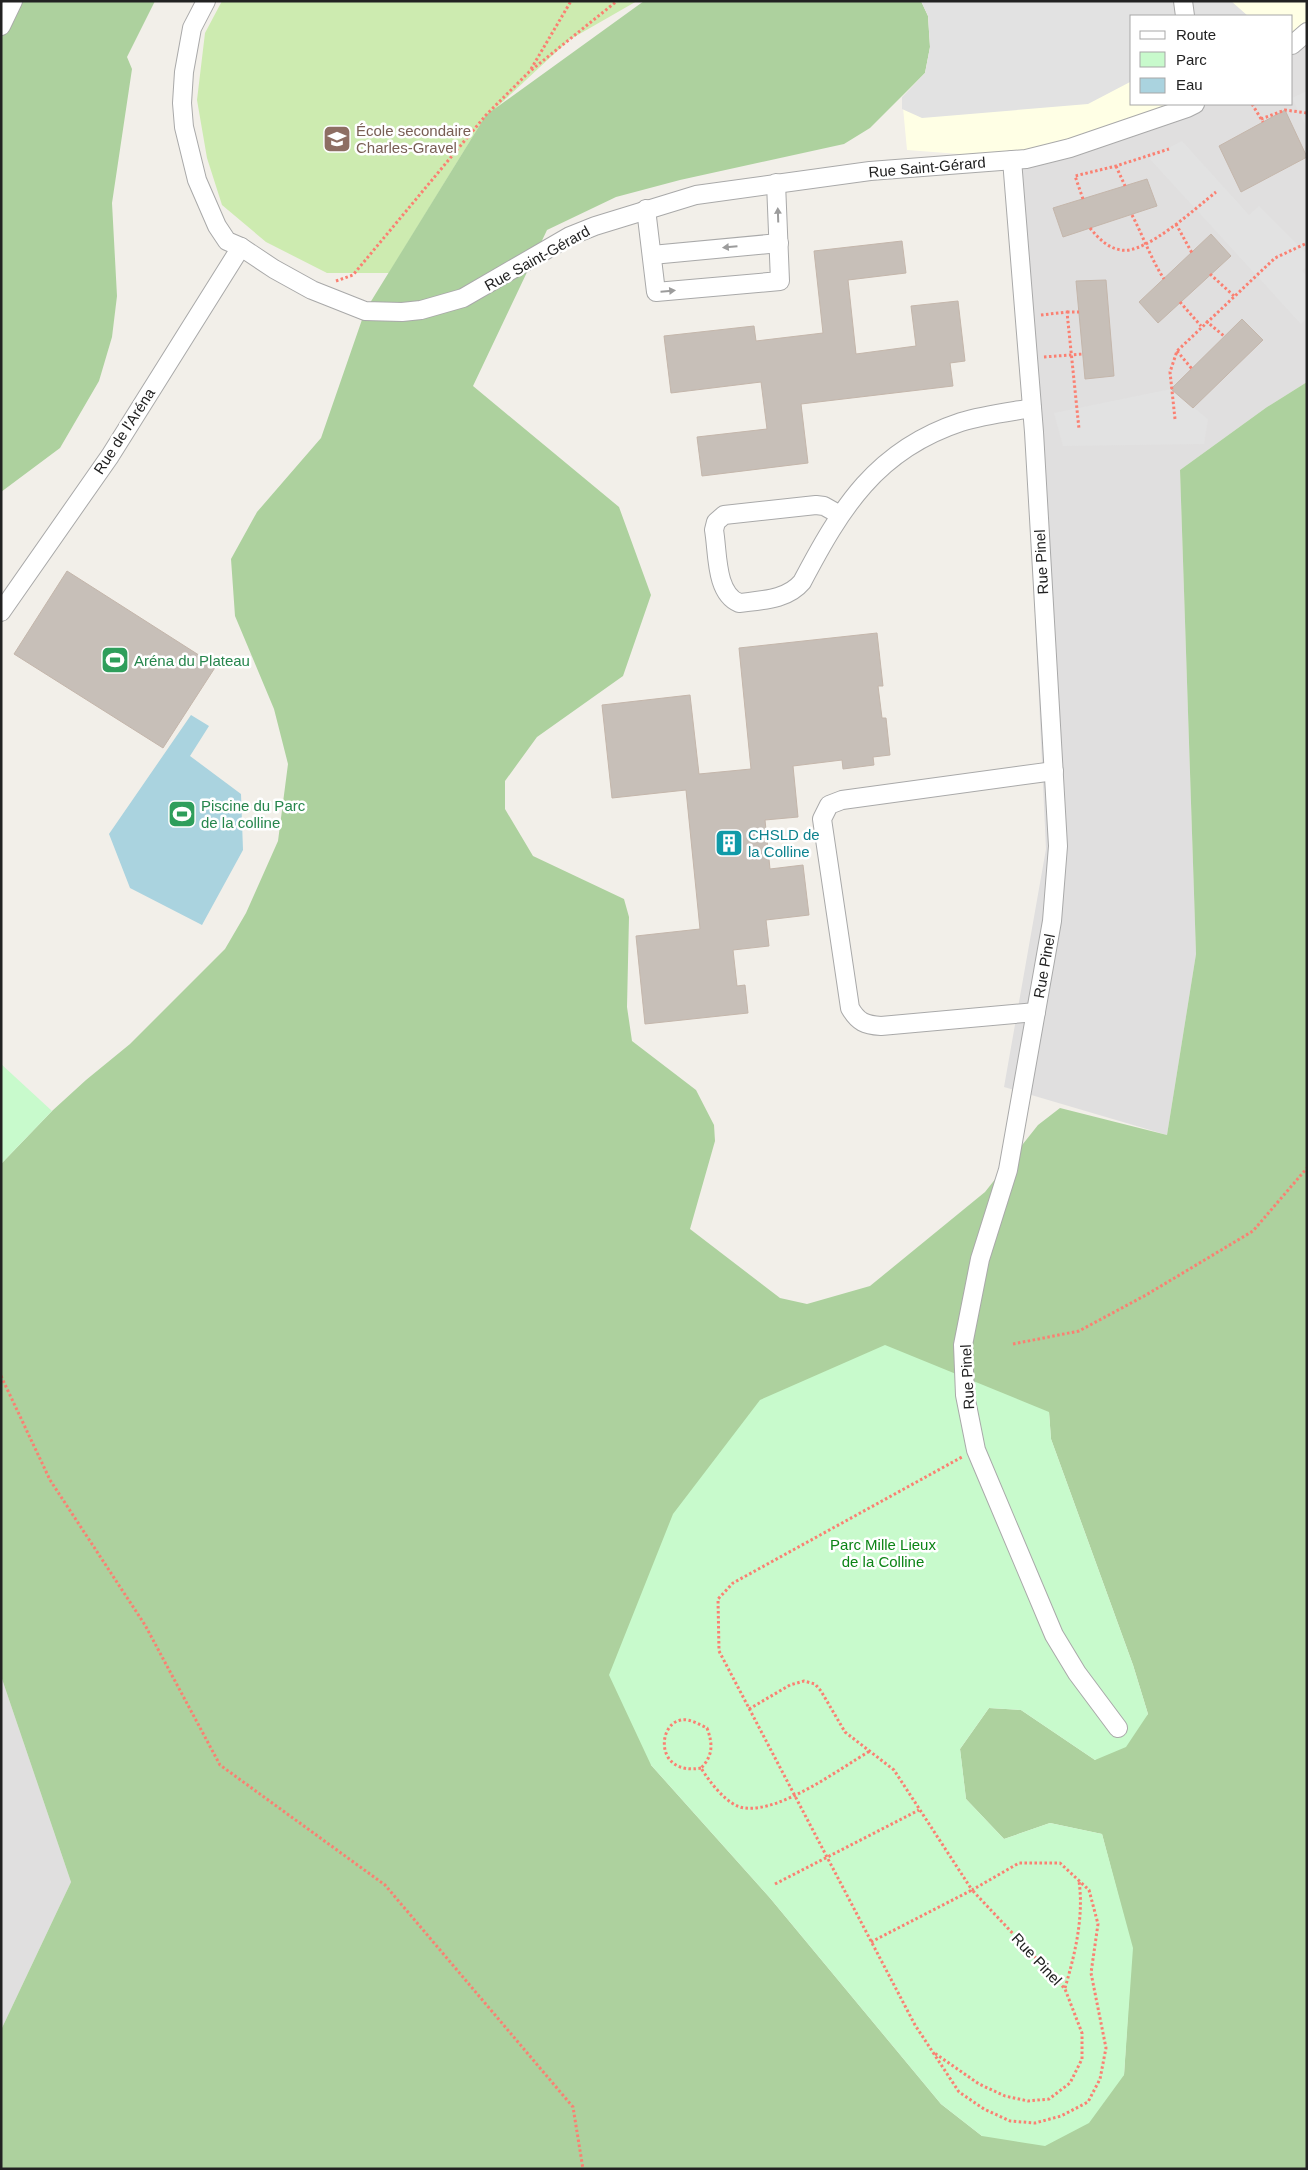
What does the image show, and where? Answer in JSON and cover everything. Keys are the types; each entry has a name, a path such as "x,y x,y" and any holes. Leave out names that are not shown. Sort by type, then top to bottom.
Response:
{"street":[{"path":"1,26 12,1"},
{"name":"Rue Saint-Gérard","path":"206,1 192,28 182,92 184,127 197,180 216,226 227,241 241,246 274,269 312,290 365,311 402,312 448,304 487,286 570,236 595,226 696,195 870,171 1026,159 1070,148 1192,105"},
{"path":"1183,1 1185,15"},
{"path":"1293,44 1307,32"},
{"name":"Rue Pinel","path":"1012,160 1032,408 1058,846 1052,921 1008,1170 980,1259 963,1345 965,1395 976,1450 1054,1635 1077,1673 1118,1728"},
{"path":"646,210 656,292 780,281 776,184"},
{"path":"652,255 779,242"},
{"name":"Rue de l'Aréna","path":"1,612 110,456 241,246"},
{"path":"840,516 824,506 816,505 724,515 716,522 714,530 722,585 728,595 739,603 784,596 796,590 832,526 840,516 862,486 886,463 930,434 962,422 1032,408"},
{"path":"1036,1012 881,1026 865,1025 856,1019 850,1008 822,819 829,805 842,800 1054,771"}],"path":[{"path":"529,72 571,1"},
{"path":"312,290 354,275 486,115 529,72 617,1"},
{"path":"1253,105 1262,120 1285,110 1307,114"},
{"path":"1084,199 1075,176 1116,166 1169,149"},
{"path":"1116,166 1125,186"},
{"path":"1090,228 1107,246 1124,251 1147,244 1216,192"},
{"path":"1132,215 1147,244 1153,262 1164,279"},
{"path":"1176,224 1192,253"},
{"path":"1176,419 1170,372 1177,351 1201,326 1275,258 1307,243"},
{"path":"1210,274 1234,296"},
{"path":"1180,302 1201,326"},
{"path":"1067,312 1079,429"},
{"path":"1040,315 1079,312"},
{"path":"1206,322 1224,336"},
{"path":"1177,351 1192,369"},
{"path":"1044,357 1083,354"},
{"path":"1013,1344 1079,1331 1146,1295 1253,1231 1307,1168"},
{"path":"1,1376 50,1480 145,1625 220,1765 385,1885 573,2107 583,2169"},
{"path":"871,1942 972,1890 1019,1863 1060,1863 1089,1890 1098,1924 1091,1974 1106,2048 1100,2079 1088,2102 1061,2116 1035,2123 1010,2121 984,2109 959,2092 915,2025 871,1942 826,1857 719,1651 718,1599 733,1583 976,1450"},
{"name":"Rue Pinel","path":"749,1709 790,1685 804,1680 815,1684 822,1691 845,1732 894,1770 972,1890 1065,1989 1082,2033 1082,2059 1070,2083 1049,2099 1028,2101 1005,2096 979,2084 932,2051"},
{"path":"681,1719 694,1722 706,1728 711,1739 708,1761 701,1768 688,1770 679,1768 666,1755 666,1732 672,1724 681,1719"},
{"path":"701,1768 723,1796 744,1808 771,1806 795,1795 870,1751"},
{"path":"775,1884 919,1810"},
{"path":"1065,1989 1079,1922 1081,1896 1079,1881"}],"shaded area":[{"path":"921,1 1307,1 1307,30 1293,40 1293,15 1130,15 1130,105 1181,105 1026,159 907,150 902,97 925,73 930,47 928,16"},
{"path":"921,1 1231,1 1247,15 1130,15 1130,82 1088,104 922,118 902,109 902,97 925,73 930,47 928,16"},
{"path":"1307,30 1307,382 1267,407 1180,470 1196,954 1167,1135 1004,1087 1046,849 1024,378 1008,160 1181,105 1293,105 1293,40"},
{"path":"1307,91 1307,128 1293,100 1293,98"},
{"path":"1182,141 1249,215 1259,206 1307,254 1307,266 1302,271 1307,276 1307,318 1301,324 1149,158"},
{"path":"1171,389 1208,419 1204,444 1063,446 1054,413"},
{"path":"1,1676 71,1882 1,2030"}],"green space":[{"path":"1,1 155,1 127,57 132,69 112,203 117,296 112,337 99,381 60,448 1,492"},
{"name":"École secondaire Charles-Gravel","path":"222,1 637,1 569,40 483,120 389,273 327,273 266,242 222,205 207,158 197,100 205,33"},
{"path":"644,1 921,1 928,16 930,47 925,73 870,128 844,144 680,180 616,197 547,230 473,386 619,507 651,595 623,676 537,737 505,781 505,809 533,856 624,899 629,917 627,1007 632,1041 696,1090 714,1125 715,1141 690,1229 780,1298 807,1304 870,1286 985,1192 1038,1125 1060,1108 1167,1135 1196,954 1180,470 1267,407 1307,382 1307,2169 1,2169 1,2030 71,1882 1,1676 1,1164 52,1111 130,1044 225,949 246,913 278,841 288,764 274,709 235,616 231,559 257,512 321,438 365,311 486,115","holes":["1049,1412 1051,1439 1133,1665 1148,1714 1095,1760 1021,1710 989,1708 960,1749 966,1799 1004,1839 1050,1823 1102,1834 1132,1948 1124,2075 982,2136 941,2104 770,1898 651,1765"]},
{"path":"1,1064 52,1111 1,1164"},
{"name":"Parc Mille Lieux de la Colline","path":"885,1345 1049,1412 1051,1439 1133,1665 1148,1714 1126,1747 1095,1760 1021,1710 989,1708 960,1749 966,1799 1004,1839 1050,1823 1102,1834 1133,1948 1124,2075 1089,2123 1045,2146 982,2136 941,2104 770,1898 651,1765 609,1675 673,1514 760,1400"}],"water":[{"name":"Piscine du Parc de la colline","path":"191,715 209,726 190,756 241,794 243,850 202,925 130,888 109,834"}],"building":[{"path":"1285,110 1307,157 1241,192 1219,146"},
{"path":"1147,179 1157,206 1063,237 1053,208"},
{"path":"1211,234 1231,256 1158,323 1139,302"},
{"path":"902,241 906,273 848,280 856,354 916,346 911,306 958,301 965,361 950,363 953,386 801,404 808,463 702,476 697,437 767,429 761,382 671,393 664,336 754,326 756,341 823,333 814,251"},
{"path":"1106,280 1114,376 1085,379 1076,281"},
{"path":"1242,319 1263,340 1193,408 1171,389"},
{"name":"Aréna du Plateau","path":"67,571 216,666 163,748 14,654"},
{"name":"CHSLD de la Colline","path":"877,633 883,686 878,686 882,718 886,718 890,755 873,757 874,765 843,769 842,760 793,766 798,817 765,820 770,869 803,865 809,915 766,920 769,946 733,950 737,986 745,985 748,1013 645,1024 636,936 700,929 686,790 612,798 602,705 690,695 699,774 751,769 739,648"}],"place":[{"name":"École secondaire Charles-Gravel","path":"337,139"},
{"name":"Aréna du Plateau","path":"115,660"},
{"name":"Piscine du Parc de la colline","path":"182,814"},
{"name":"CHSLD de la Colline","path":"729,843"}]}
